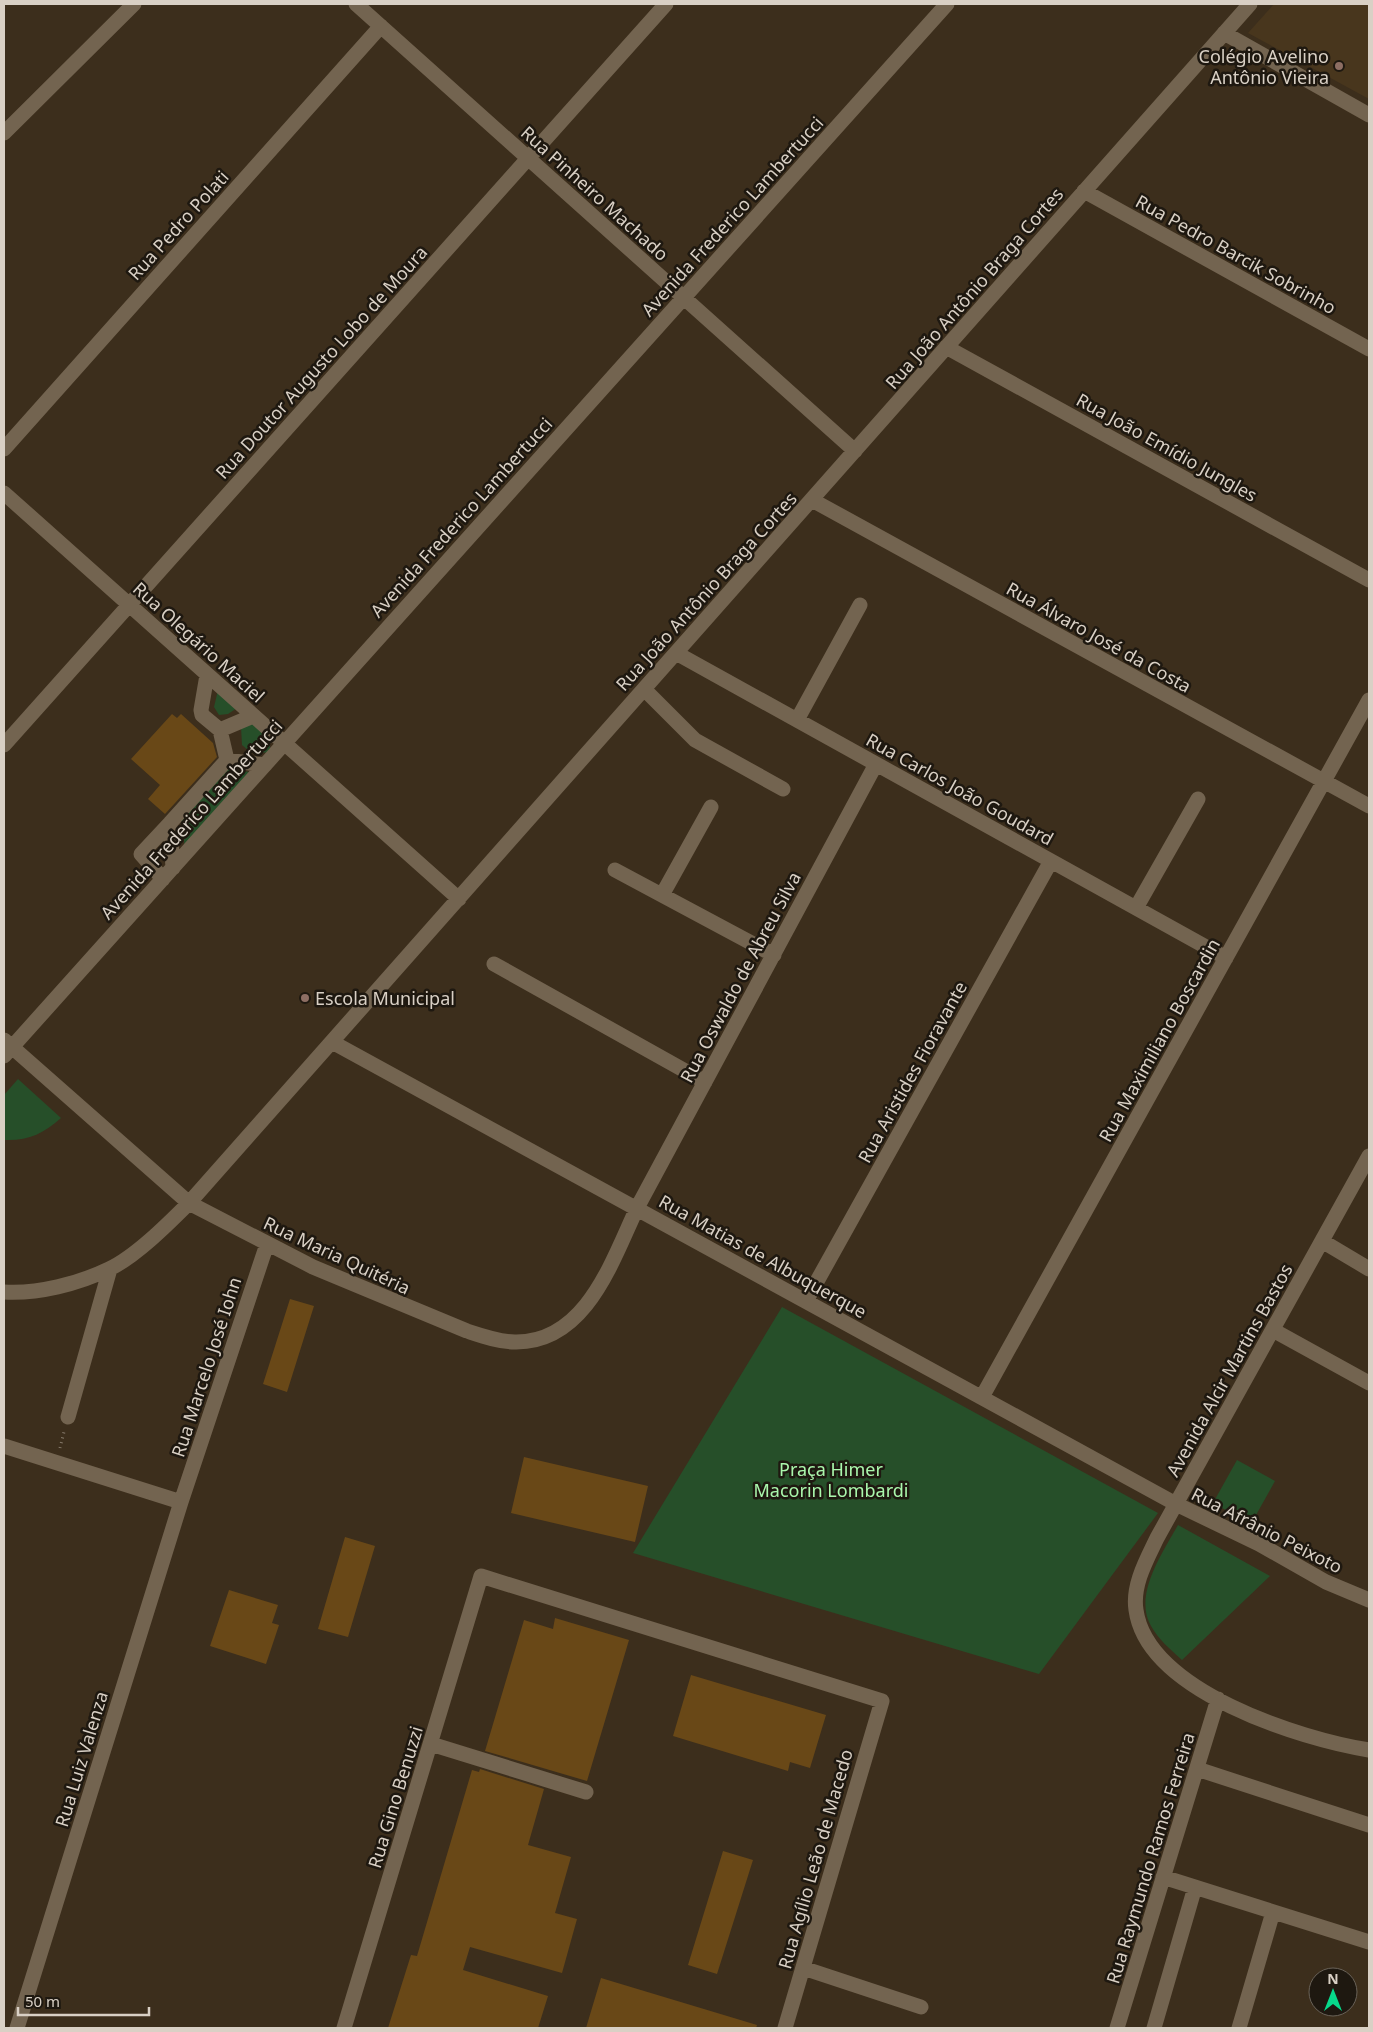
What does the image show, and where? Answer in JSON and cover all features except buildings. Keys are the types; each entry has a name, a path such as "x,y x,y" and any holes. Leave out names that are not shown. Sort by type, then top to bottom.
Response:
{"street":[{"path":"4,133 134,4"},
{"name":"Rua Pinheiro Machado","path":"356,4 855,451"},
{"name":"Avenida Frederico Lambertucci","path":"6,1048 168,874 947,4"},
{"name":"Rua João Antônio Braga Cortes","path":"4,1292 32,1291 60,1285 110,1269 138,1248 189,1203 1250,4"},
{"name":"Rua Doutor Augusto Lobo de Moura","path":"4,745 663,5"},
{"name":"Rua Pedro Polati","path":"4,449 380,26"},
{"path":"1224,33 1369,115"},
{"name":"Rua Pedro Barcik Sobrinho","path":"1084,192 1369,350"},
{"name":"Rua João Emídio Jungles","path":"946,347 1369,580"},
{"name":"Rua Olegário Maciel","path":"4,493 459,899"},
{"name":"Rua Álvaro José da Costa","path":"812,500 1369,806"},
{"path":"797,720 860,605"},
{"name":"Rua Carlos João Goudard","path":"676,653 1226,958"},
{"path":"207,674 201,710 202,715 220,730 226,760"},
{"path":"644,689 695,740 783,789"},
{"name":"Rua Maximiliano Boscardin","path":"982,1398 1369,700"},
{"path":"220,730 253,716"},
{"path":"226,760 265,765"},
{"path":"168,874 142,856 142,852 226,760"},
{"name":"Rua Oswaldo de Abreu Silva","path":"637,1208 876,764"},
{"path":"1136,908 1198,799"},
{"path":"662,895 711,807"},
{"path":"168,874 170,823"},
{"name":"Rua Aristides Fioravante","path":"806,1301 1051,861"},
{"path":"615,870 774,955"},
{"path":"494,964 706,1082"},
{"name":"Rua Matias de Albuquerque","path":"332,1042 1176,1504"},
{"name":"Rua Maria Quitéria","path":"6,1048 189,1203 267,1244 346,1282 466,1331 492,1339 515,1342 549,1336 563,1328 578,1315 592,1298 602,1281 637,1208"},
{"name":"Avenida Alcir Martins Bastos","path":"1218,1699 1180,1676 1155,1653 1144,1638 1135,1608 1136,1595 1144,1566 1176,1504 1369,1157"},
{"path":"1322,1241 1369,1269"},
{"name":"Rua Marcelo José Iohn","path":"181,1502 267,1244"},
{"path":"68,1417 110,1269"},
{"path":"1273,1330 1369,1384"},
{"path":"4,1446 181,1502"},
{"name":"Rua Luiz Valenza","path":"17,2028 181,1502"},
{"name":"Rua Afrânio Peixoto","path":"1176,1504 1260,1544 1326,1582 1369,1600"},
{"name":"Rua Agílio Leão de Macedo","path":"481,1576 882,1701 785,2028"},
{"name":"Rua Gino Benuzzi","path":"344,2028 481,1576"},
{"path":"1218,1699 1270,1724 1328,1741 1369,1750"},
{"name":"Rua Raymundo Ramos Ferreira","path":"1117,2028 1218,1699"},
{"path":"430,1744 586,1792"},
{"path":"1196,1769 1369,1825"},
{"path":"1163,1877 1369,1942"},
{"path":"1154,2028 1195,1887"},
{"path":"1239,2028 1273,1912"},
{"path":"803,1968 921,2007"}],"path":[{"path":"56,1462 68,1417"}],"shaded area":[{"name":"Colégio Avelino Antônio Vieira","path":"1274,4 1369,4 1369,99 1248,33"}],"green space":[{"path":"218,690 237,708 228,714 219,715 214,707"},
{"path":"252,721 270,739 270,753 249,751 242,745 241,727"},
{"path":"225,768 249,772 185,849 181,817"},
{"path":"18,1079 61,1118 48,1128 28,1138 4,1140 4,1095"},
{"name":"Praça Himer Macorin Lombardi","path":"782,1307 1158,1513 1039,1674 633,1553"},
{"path":"1237,1460 1275,1481 1251,1524 1213,1503"},
{"path":"1178,1525 1270,1576 1182,1660 1161,1640 1151,1626 1146,1614 1146,1601 1152,1574"}],"place":[{"name":"Colégio Avelino Antônio Vieira","path":"1339,66"},
{"name":"Escola Municipal","path":"305,998"}]}
